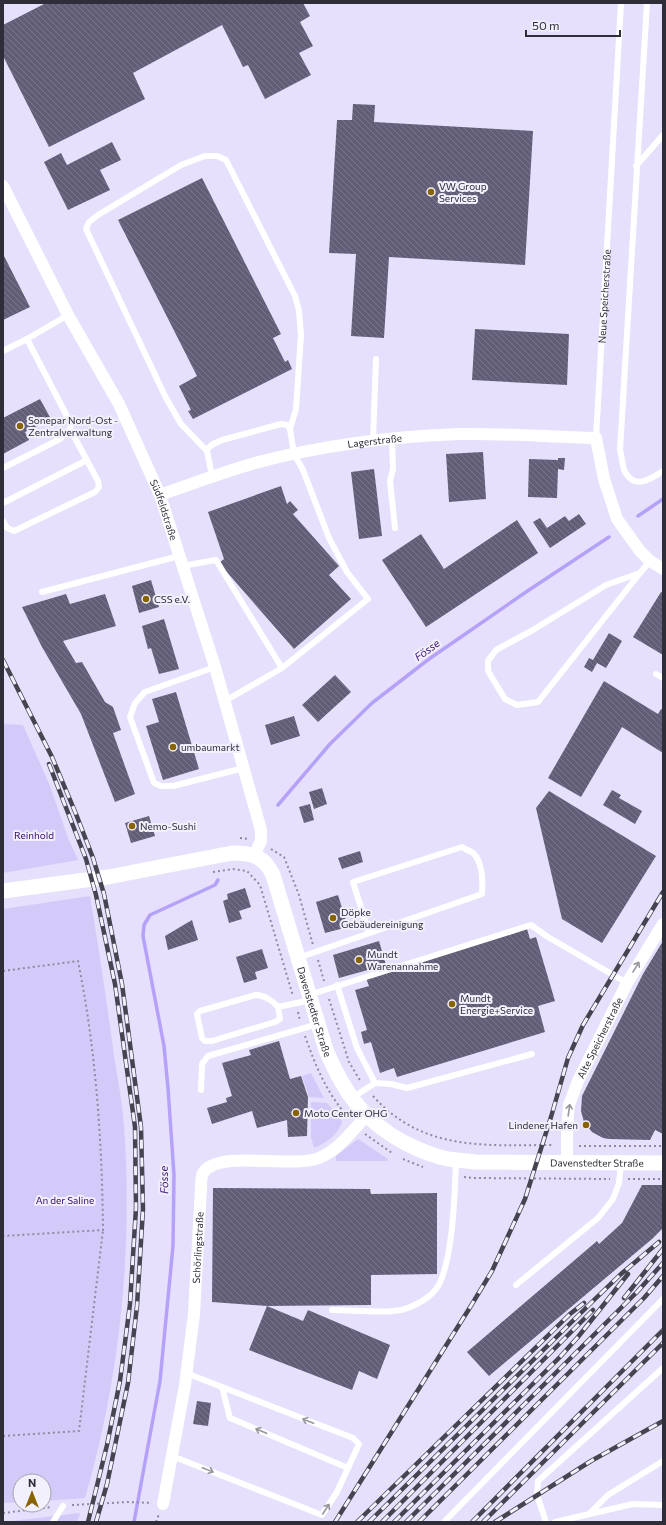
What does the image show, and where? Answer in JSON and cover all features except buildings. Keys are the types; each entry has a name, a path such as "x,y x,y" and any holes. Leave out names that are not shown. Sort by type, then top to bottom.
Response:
{"street":[{"name":"Südfeldstraße","path":"3,186 68,315 119,404 160,495 215,667 261,830 261,841 254,855"},
{"name":"Lagerstraße","path":"160,495 212,476 256,463 294,454 373,441 459,434 513,434 596,438"},
{"name":"Neue Speicherstraße","path":"596,438 604,479 617,519 640,551 650,561 663,569"},
{"path":"3,890 108,877 232,853 254,855"},
{"name":"Davenstedter Straße","path":"254,855 262,859 268,865 273,875 326,1050 336,1073 352,1098 377,1125 392,1136 420,1151 447,1159 476,1162 663,1163"},
{"name":"Alte Speicherstraße","path":"567,1163 567,1127 569,1106 575,1087 627,983 663,924"},
{"name":"Schörlingstraße","path":"163,1504 186,1373 194,1314 203,1174 212,1165 227,1161 304,1162 318,1159 329,1153 340,1144 367,1115"}],"lane":[{"name":"Neue Speicherstraße","path":"596,438 621,3"},
{"path":"647,3 620,450 625,472 633,480 641,482 651,480 663,471"},
{"path":"636,166 663,135"},
{"path":"212,476 207,451 181,424 166,398 86,229 88,222 98,215 181,165 205,156 218,156 226,160 295,296 299,311 301,335 296,409 290,429 294,454 303,470 329,538 347,572 368,599 282,668 225,701"},
{"path":"3,351 68,315"},
{"path":"3,521 8,528 14,530 95,492 99,487 98,481 70,429 70,424 27,339"},
{"path":"373,441 376,359"},
{"path":"207,451 212,444 222,440 281,424 287,425 290,429"},
{"path":"3,468 60,439 70,429"},
{"path":"392,439 393,464 390,481 395,528"},
{"path":"3,503 87,460"},
{"path":"42,592 181,561 216,560 282,668"},
{"path":"640,573 606,585 533,630 496,650 488,661 488,671 505,699 517,705 538,702 650,561"},
{"path":"215,667 145,692 135,703 130,717 154,783 161,786 173,786 244,768"},
{"path":"656,674 663,678"},
{"path":"298,958 482,894 484,881 481,869 474,854 462,847 353,882 369,933"},
{"path":"278,1007 310,997 337,985 531,925 548,937 627,983"},
{"path":"337,985 357,1048 375,1083"},
{"path":"256,995 261,995 267,998 278,1007 280,1019 275,1022 212,1041 205,1041 202,1038 196,1014 200,1011 256,995"},
{"path":"201,1090 202,1064 208,1056 318,1024"},
{"path":"352,1098 375,1083 390,1084 407,1088 532,1054"},
{"path":"332,1310 395,1311 418,1304 436,1289 445,1272 452,1223 456,1160"},
{"path":"516,1285 598,1218 613,1200 619,1183 621,1163"},
{"path":"444,1522 663,1299"},
{"path":"546,1522 537,1495 538,1481 663,1368"},
{"path":"172,1456 322,1515 337,1492 359,1444 353,1438 186,1373"},
{"path":"222,1387 230,1418 348,1468"},
{"path":"588,1514 608,1495 663,1461"},
{"path":"555,1522 633,1504 663,1505"},
{"path":"53,1522 63,1506"}],"path":[{"path":"284,857 298,895 349,1062 366,1089 379,1103 402,1120 427,1134 438,1138 475,1145 663,1146"},
{"path":"233,869 247,871"},
{"path":"3,971 78,961 86,999 98,1092 102,1169 103,1230 79,1431 3,1436"},
{"path":"3,1236 103,1230"},
{"path":"129,1502 145,1503"}],"green space":[{"name":"Reinhold","path":"3,724 23,725 50,786 68,838 78,860 3,873"},
{"name":"An der Saline","path":"90,896 120,1091 124,1126 127,1220 121,1314 107,1407 85,1498 52,1500 52,1473 12,1473 12,1502 3,1503 3,909"},
{"path":"311,1073 324,1098 309,1097 302,1076"},
{"path":"311,1102 327,1103 342,1121 338,1130 331,1138 314,1148 311,1137"},
{"path":"358,1139 388,1159 387,1161 336,1161 336,1156"},
{"path":"80,1513 77,1522 3,1522"}],"waterway":[{"name":"Fösse","path":"638,516 663,499"},
{"name":"Fösse","path":"278,805 330,744 372,703 429,659 609,537"},
{"name":"Fösse","path":"134,1522 160,1381 173,1246 174,1175 168,1088 164,1046 143,936 144,925 150,915 215,885 218,880"}],"railway":[{"path":"3,660 52,757 93,858 104,894 122,984 141,1127 143,1209 137,1306 128,1383 107,1484 96,1522"},
{"path":"49,764 86,859 96,895 115,984 135,1127 136,1208 130,1304 120,1381 107,1445 88,1522"},
{"path":"335,1522 492,1271 525,1199 568,1058 583,1025 663,892"},
{"path":"369,1522 595,1299 621,1274 659,1242"},
{"path":"624,1298 663,1249"},
{"path":"406,1522 637,1292 663,1263"},
{"path":"394,1522 560,1357 578,1337 628,1274"},
{"path":"419,1522 644,1298 663,1276"},
{"path":"357,1522 570,1314 584,1303"},
{"path":"382,1522 593,1310"},
{"path":"472,1522 663,1330"},
{"path":"483,1522 663,1343"},
{"path":"495,1522 591,1461 663,1421"}],"place":[{"name":"VW Group Services","path":"431,192"},
{"name":"Sonepar Nord-Ost - Zentralverwaltung","path":"20,426"},
{"name":"CSS e.V.","path":"146,599"},
{"name":"umbaumarkt","path":"173,747"},
{"name":"Nemo-Sushi","path":"132,826"},
{"name":"Döpke Gebäudereinigung","path":"333,918"},
{"name":"Mundt Warenannahme","path":"359,960"},
{"name":"Mundt Energie+Service","path":"452,1004"},
{"name":"Moto Center OHG","path":"296,1113"},
{"name":"Lindener Hafen","path":"586,1125"}]}
